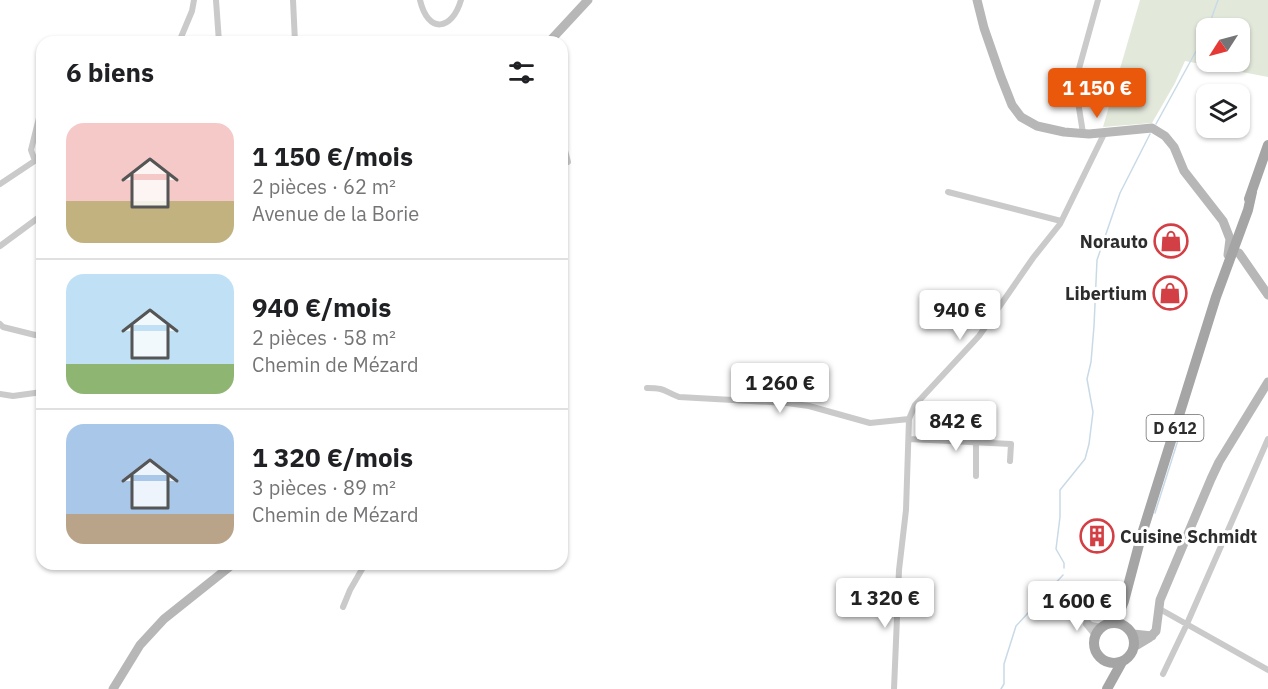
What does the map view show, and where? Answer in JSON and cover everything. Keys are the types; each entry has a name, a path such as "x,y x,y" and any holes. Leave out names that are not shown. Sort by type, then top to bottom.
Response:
{"main road":[{"name":"D 612","path":"1115,623 1124,601 1138,548 1268,146"},
{"name":"D 612","path":"1130,630 1128,603 1150,512"},
{"path":"1115,623 1130,630 1134,647 1130,657 1122,663 1107,689 1104,662 1094,647 1099,631 1115,623"},
{"path":"1104,662 1122,663"}],"street":[{"path":"182,36 194,0"},
{"path":"216,0 219,36"},
{"path":"293,0 295,36"},
{"path":"420,0 426,17 432,23 441,25 451,21 458,12 461,0"},
{"path":"555,36 588,0"},
{"path":"977,0 1001,77 1012,105 1021,117 1037,126 1083,134 1152,128 1165,136 1174,147 1184,171 1223,221 1236,231 1237,239"},
{"path":"1083,134 1075,83 1098,0"},
{"path":"0,184 35,161 31,150 36,130"},
{"path":"894,689 899,570 906,510 909,419 915,405 979,336 1061,221 1105,132"},
{"path":"948,192 1061,221"},
{"path":"0,246 36,219"},
{"path":"1223,221 1230,239 1225,276"},
{"path":"1239,253 1268,295"},
{"path":"0,324 3,327 36,335"},
{"path":"1134,647 1152,636 1158,628 1158,608 1166,583 1219,462 1268,382"},
{"path":"647,388 664,388 678,397 734,399 809,406 870,423 909,419"},
{"path":"0,394 13,396 36,393"},
{"path":"909,439 1011,444 1010,461"},
{"path":"1163,674 1267,447 1268,439"},
{"path":"976,442 976,476"},
{"path":"113,689 140,645 164,620 226,570"},
{"path":"343,607 362,570"},
{"path":"1158,608 1268,670"},
{"path":"1130,630 1152,636"}],"shaded area":[{"path":"1140,0 1268,0 1268,77 1242,72 1250,72 1250,18 1196,18 1196,63 1185,61 1152,123 1103,127"}],"waterway":[{"path":"1212,18 1218,0"},
{"path":"1156,124 1196,51"},
{"path":"1064,568 1064,563 1056,549 1060,517 1060,490 1085,459 1089,444 1093,412 1087,379 1091,362 1097,260 1120,193 1150,134"},
{"path":"1155,513 1185,418"},
{"path":"1001,689 1004,684 1004,664 1016,626 1063,575"}],"place":[{"name":"Norauto","path":"1171,241"},
{"name":"Libertium","path":"1170,293"},
{"name":"Cuisine Schmidt","path":"1097,536"}]}
